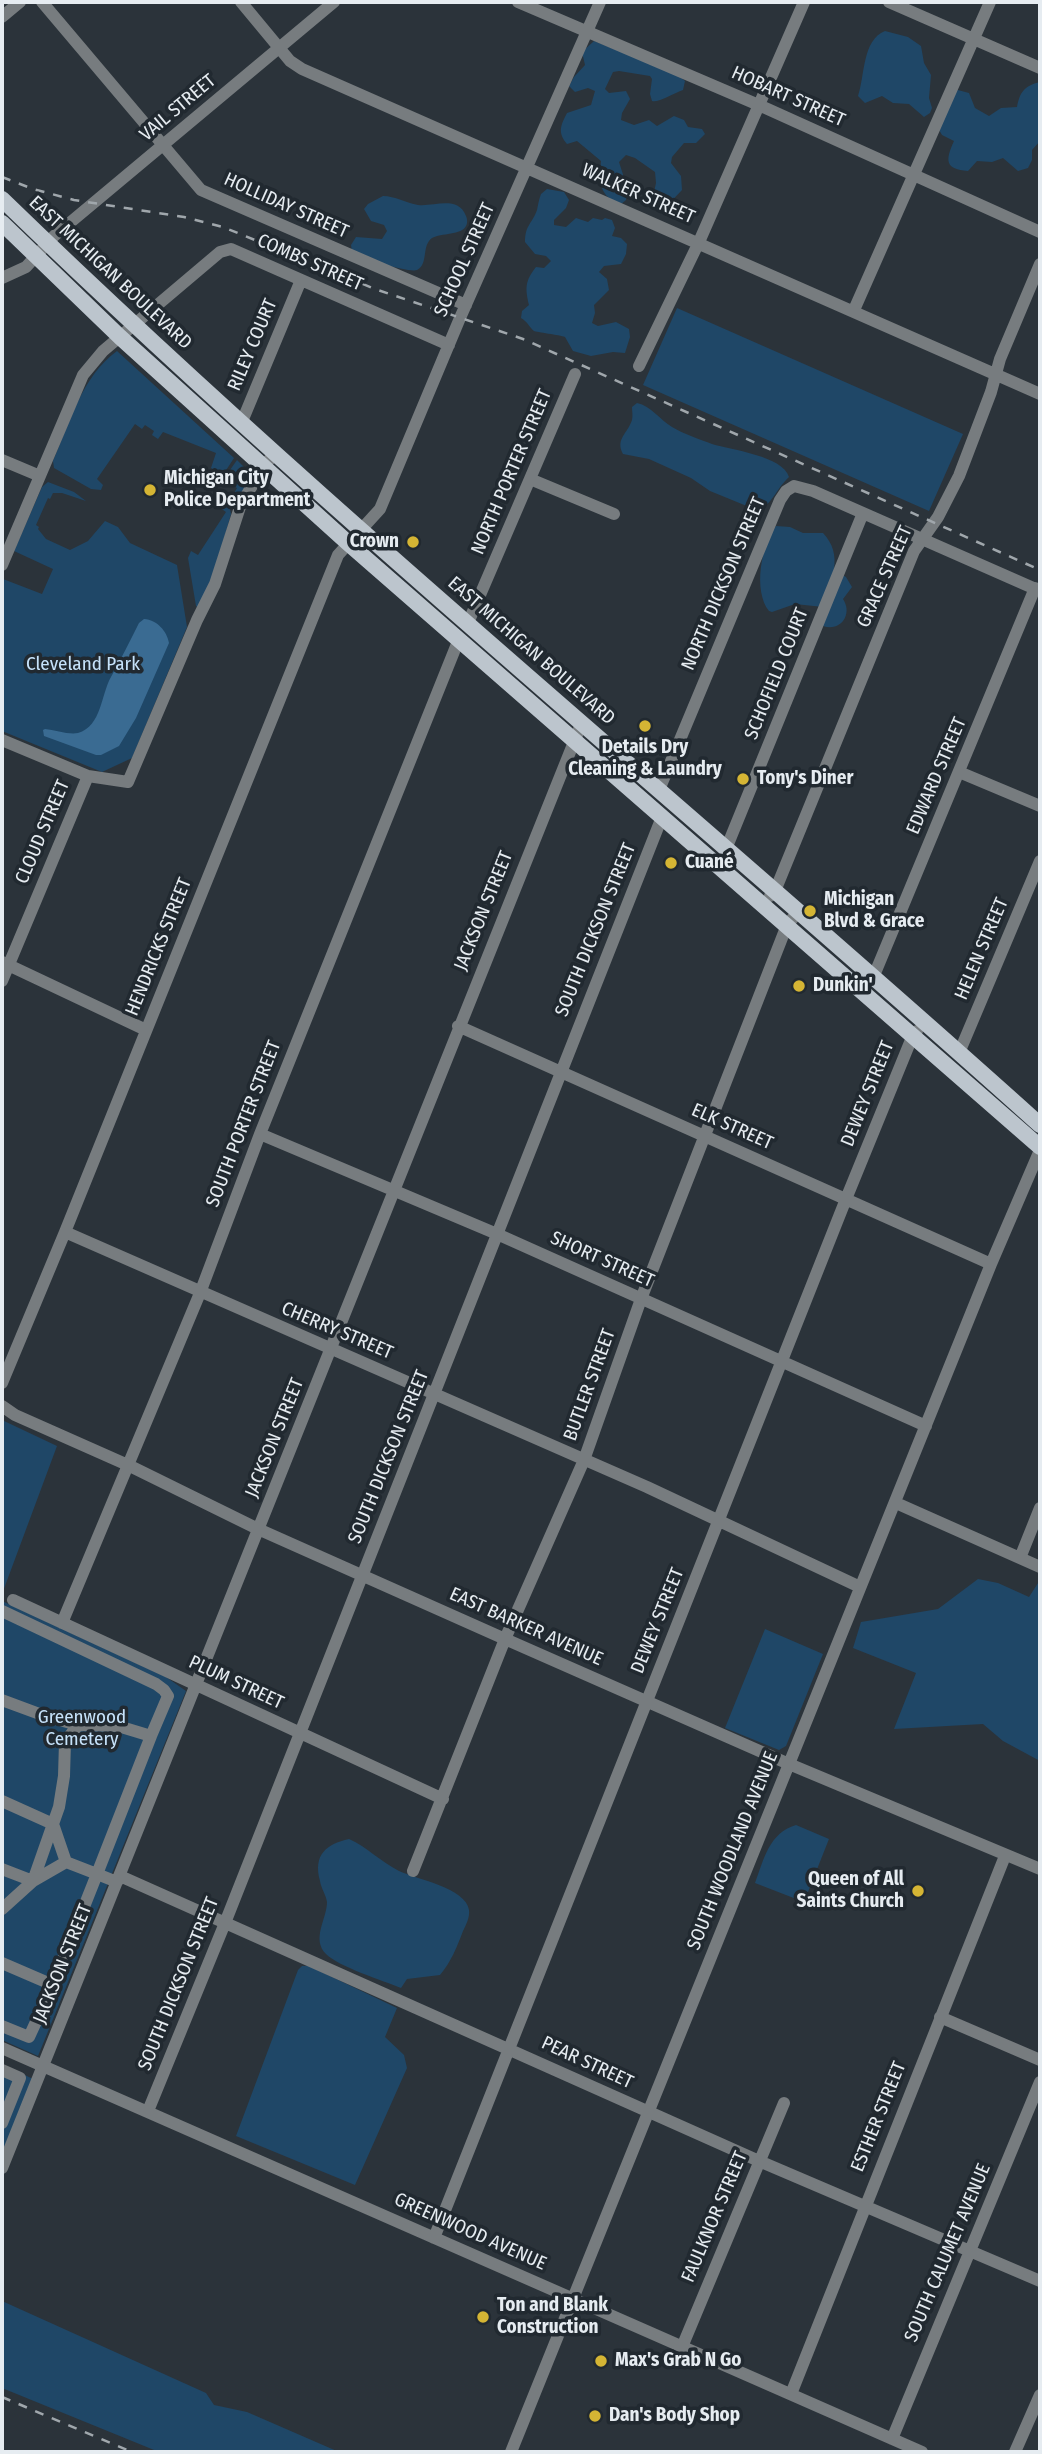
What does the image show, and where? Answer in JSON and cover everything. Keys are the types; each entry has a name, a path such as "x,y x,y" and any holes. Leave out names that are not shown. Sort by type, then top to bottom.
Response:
{"main road":[{"name":"EAST MICHIGAN BOULEVARD","path":"2,200 42,250 120,337 269,460 360,530 1040,1125"},
{"name":"EAST MICHIGAN BOULEVARD","path":"2,223 42,250 134,326 241,424 269,460 348,543 1040,1148"}],"street":[{"path":"2,17 20,2"},
{"name":"HOLLIDAY STREET","path":"42,2 201,190 466,305"},
{"name":"WALKER STREET","path":"241,2 290,61 302,69 1040,394"},
{"name":"VAIL STREET","path":"2,278 26,268 42,250 334,2"},
{"name":"HOBART STREET","path":"518,2 761,106 1040,232"},
{"name":"SCHOOL STREET","path":"360,530 380,509 466,305 600,2"},
{"path":"639,366 761,106 804,2"},
{"path":"889,2 1040,68"},
{"path":"854,310 990,2"},
{"name":"COMBS STREET","path":"134,326 220,252 230,249 449,345"},
{"name":"GRACE STREET","path":"763,904 775,891 914,551 959,477 991,392 995,374 1040,264"},
{"name":"RILEY COURT","path":"241,424 301,280"},
{"path":"2,565 83,375 103,351 134,326"},
{"name":"NORTH PORTER STREET","path":"468,623 575,374"},
{"path":"2,460 40,476"},
{"path":"2,740 88,776 128,782 215,584 240,507 269,460"},
{"path":"530,479 614,514"},
{"name":"NORTH DICKSON STREET","path":"659,790 779,500 794,486 803,487 921,539"},
{"name":"SCHOFIELD COURT","path":"726,849 863,513"},
{"name":"HENDRICKS STREET","path":"2,1383 338,555 360,530"},
{"path":"921,539 1038,590"},
{"name":"EDWARD STREET","path":"873,978 1038,590"},
{"name":"SOUTH PORTER STREET","path":"62,1623 130,1466 200,1293 260,1134 459,639"},
{"name":"JACKSON STREET","path":"2,2168 582,722"},
{"path":"960,772 1040,806"},
{"name":"CLOUD STREET","path":"2,981 5,964 88,776"},
{"name":"SOUTH DICKSON STREET","path":"148,2111 225,1923 662,817"},
{"name":"HELEN STREET","path":"959,1053 1040,861"},
{"name":"BUTLER STREET","path":"414,1871 505,1639 584,1460 641,1299 787,925 798,912"},
{"path":"5,964 146,1030"},
{"name":"DEWEY STREET","path":"434,2238 846,1199 913,1035 925,1023"},
{"name":"ELK STREET","path":"458,1026 991,1264"},
{"name":"SHORT STREET","path":"260,1134 497,1234 926,1426"},
{"name":"SOUTH WOODLAND AVENUE","path":"511,2452 1040,1148"},
{"name":"CHERRY STREET","path":"65,1233 584,1460 860,1587"},
{"name":"EAST BARKER AVENUE","path":"2,1406 15,1415 130,1466 258,1528 505,1639 789,1765 1040,1869"},
{"path":"896,1503 1040,1567"},
{"path":"1020,1558 1040,1508"},
{"name":"PLUM STREET","path":"13,1600 443,1799"},
{"path":"2,1611 164,1690 168,1696 53,1985 29,2038 2,2026"},
{"path":"2,1700 78,1725 118,1726 151,1736"},
{"path":"46,1716 65,1742"},
{"path":"33,1881 60,1807 65,1742 78,1725"},
{"path":"2,1801 53,1824 66,1862 33,1881 2,1909"},
{"name":"ESTHER STREET","path":"791,2394 1005,1856"},
{"name":"PEAR STREET","path":"66,1862 118,1879 225,1923 759,2161 1040,2281"},
{"path":"2,1869 33,1881"},
{"path":"2,1963 53,1985"},
{"path":"940,2017 1040,2060"},
{"name":"GREENWOOD AVENUE","path":"2,2048 922,2452"},
{"path":"2,2070 20,2078 2,2123"},
{"name":"SOUTH CALUMET AVENUE","path":"892,2439 1040,2082"},
{"name":"FAULKNOR STREET","path":"682,2347 784,2103"},
{"path":"1016,2452 1040,2395"}],"green space":[{"path":"885,31 908,37 921,46 924,63 931,75 929,98 932,108 924,117 909,104 893,103 882,96 865,103 858,96 868,50 872,42"},
{"path":"594,41 675,73 685,81 683,90 655,101 652,101 650,94 650,76 613,72 605,89 609,93 626,91 630,99 621,120 634,125 649,120 657,126 674,116 684,120 688,127 702,129 705,134 696,143 684,143 672,157 671,163 681,176 682,190 663,210 657,209 652,201 656,183 655,172 626,155 619,162 628,190 626,200 621,204 604,193 600,176 601,161 577,141 567,144 562,136 562,125 567,113 591,105 595,91 588,88 575,92 569,86 585,65 582,52"},
{"path":"1040,82 1040,141 1032,150 1032,160 1028,168 1018,171 1003,158 992,162 977,161 968,171 951,166 948,159 954,141 942,135 934,121 954,89 969,93 975,108 989,116 1001,108 1017,107 1024,90"},
{"path":"547,189 564,192 569,200 566,208 554,220 554,225 566,227 576,218 588,222 593,218 605,218 612,220 615,228 612,236 621,238 627,244 621,264 604,266 599,272 607,279 609,290 594,305 592,323 598,326 616,322 629,329 630,337 625,353 591,356 573,351 565,337 534,331 521,318 522,311 529,305 527,289 530,276 536,267 544,268 551,261 546,256 535,254 525,242 526,232 537,210 541,194"},
{"path":"383,196 418,205 452,204 462,210 467,225 460,231 432,238 427,246 423,264 417,270 396,268 368,259 353,252 351,245 356,237 382,239 387,231 384,225 371,221 364,209"},
{"path":"677,308 963,434 929,511 643,385"},
{"path":"117,351 234,458 223,475 211,468 216,453 163,432 158,439 152,435 154,431 145,425 142,429 135,424 97,479 103,485 101,490 91,489 54,468 53,461 86,387 105,361"},
{"path":"637,403 686,434 767,459 785,470 789,477 769,503 759,511 710,491 691,478 649,459 623,454 621,440 632,420 632,407"},
{"path":"237,460 251,474 239,499 233,495 237,488 223,480"},
{"name":"Cleveland Park","path":"48,482 74,492 86,501 62,493 53,493 36,525 46,539 70,550 88,541 105,521 118,527 130,543 177,565 187,627 132,758 102,772 2,731 2,581 3,579 42,594 53,569 14,551 42,487"},
{"path":"222,503 230,509 231,514 213,579 198,608 188,558 191,551 198,555 226,512 219,507"},
{"path":"776,526 790,527 803,533 823,533 829,541 834,554 834,570 846,577 852,587 843,599 847,610 840,624 823,626 823,607 795,604 769,611 761,592 760,580 766,544"},
{"path":"2,1420 57,1446 2,1594"},
{"path":"978,1579 998,1583 1029,1597 1040,1580 1040,1761 1003,1741 983,1724 894,1729 916,1673 853,1648 861,1622 938,1609"},
{"name":"Greenwood Cemetery","path":"2,1601 166,1677 186,1691 38,2056 2,2040"},
{"path":"765,1629 823,1654 786,1746 779,1750 725,1728"},
{"path":"796,1825 829,1839 804,1902 755,1883 769,1848 779,1834"},
{"path":"349,1839 399,1871 450,1890 466,1902 469,1910 468,1921 440,1975 407,1979 401,1988 341,1964 326,1954 320,1942 320,1935 327,1902 318,1864 323,1852 334,1844"},
{"path":"302,1966 309,1966 397,2008 385,2037 404,2055 407,2068 355,2185 236,2136 298,1970"},
{"path":"2,2064 33,2079 2,2153"},
{"path":"2,2301 206,2393 214,2405 247,2412 339,2452 159,2452 2,2388"}],"shaded area":[{"path":"144,619 161,627 169,643 136,718 119,746 96,755 44,736 45,729 78,733 92,724 111,677 139,623"}],"railway":[{"path":"2,177 74,200 184,217 223,227 375,289 523,339 1040,570"},
{"path":"2,2397 132,2452"}],"place":[{"name":"Michigan City Police Department","path":"150,490"},
{"name":"Crown","path":"413,542"},
{"name":"Details Dry Cleaning & Laundry","path":"645,726"},
{"name":"Tony's Diner","path":"743,779"},
{"name":"Cuané","path":"671,863"},
{"name":"Michigan Blvd & Grace","path":"810,911"},
{"name":"Dunkin'","path":"799,986"},
{"name":"Queen of All Saints Church","path":"918,1891"},
{"name":"Ton and Blank Construction","path":"483,2317"},
{"name":"Max's Grab N Go","path":"601,2361"},
{"name":"Dan's Body Shop","path":"595,2416"}]}
